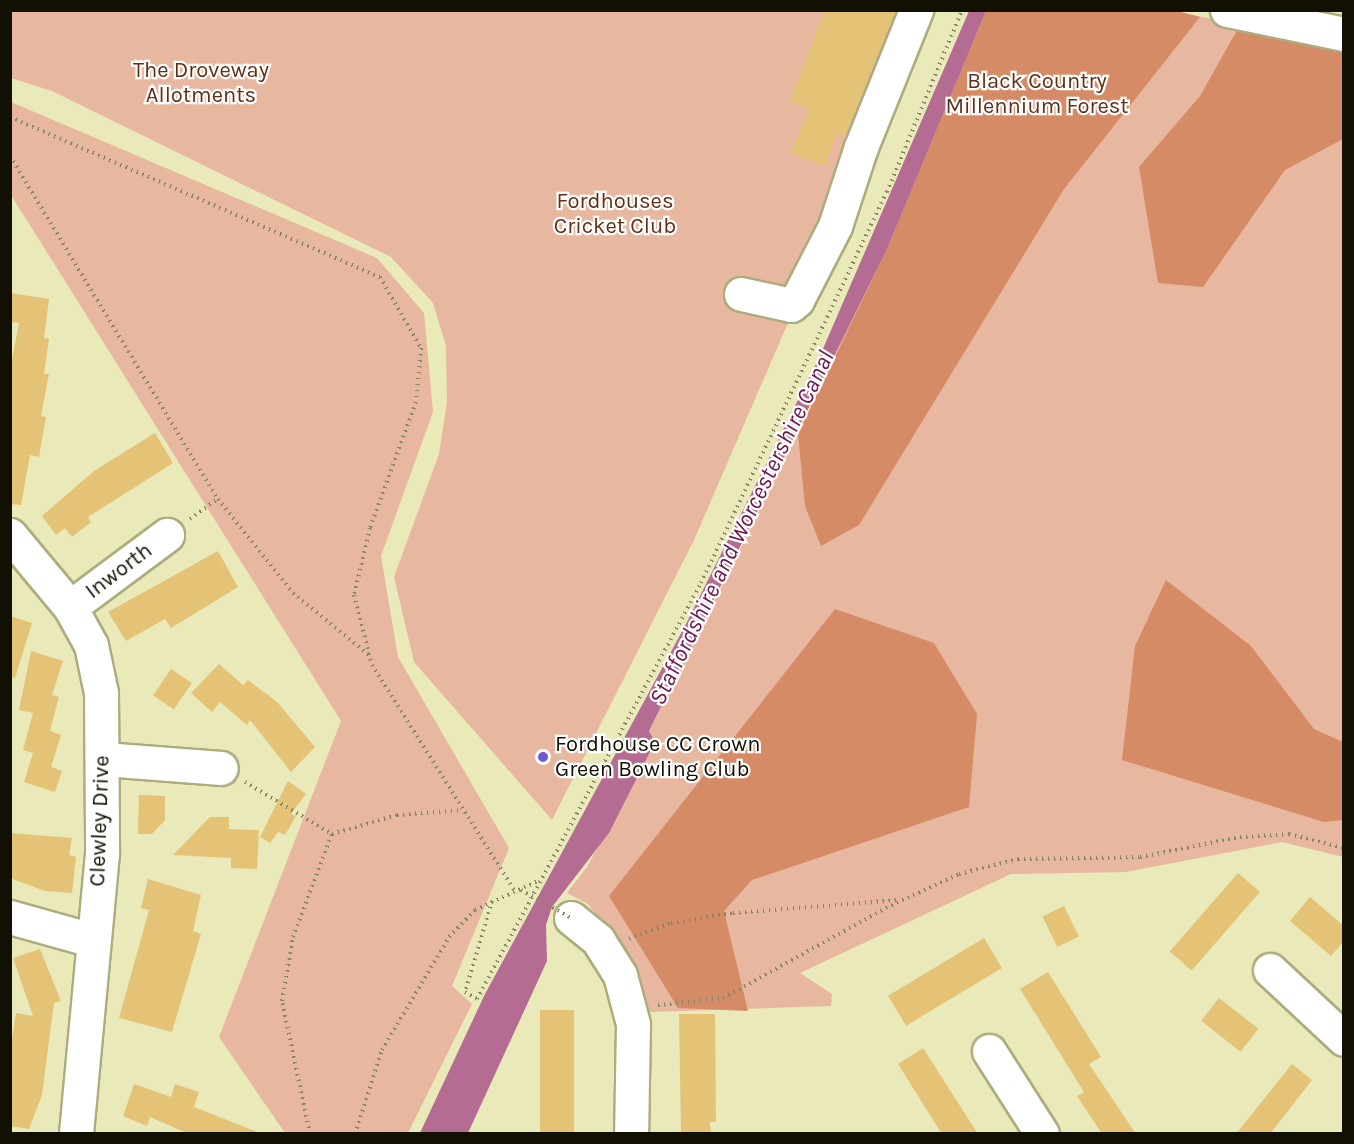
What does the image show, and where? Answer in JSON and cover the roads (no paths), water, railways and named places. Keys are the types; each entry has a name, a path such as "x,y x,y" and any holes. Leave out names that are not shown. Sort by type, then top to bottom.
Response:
{"street":[{"path":"741,294 791,305 797,300 835,226 861,147 916,10"},
{"path":"1227,10 1344,34"},
{"name":"Clewley Drive","path":"10,535 70,607 92,645 101,693 104,759 102,853 92,940 76,1134"},
{"name":"Inworth","path":"70,607 167,535"},
{"path":"104,759 221,768"},
{"path":"10,917 92,940"},
{"path":"571,918 603,949 620,975 633,1024 630,1134"},
{"path":"1270,970 1344,1039"},
{"path":"989,1051 1042,1134"}],"water":[{"name":"Staffordshire and Worcestershire Canal","path":"969,11 986,11 887,249 649,731 655,742 609,833 552,907 546,925 547,961 468,1133 420,1133 485,994 685,626 819,358"}],"place":[{"name":"Fordhouse CC Crown Green Bowling Club","path":"543,757"}],"park label":[{"name":"The Droveway Allotments","path":"201,82"},
{"name":"Black Country Millennium Forest","path":"1037,94"},
{"name":"Fordhouses Cricket Club","path":"615,214"}]}
